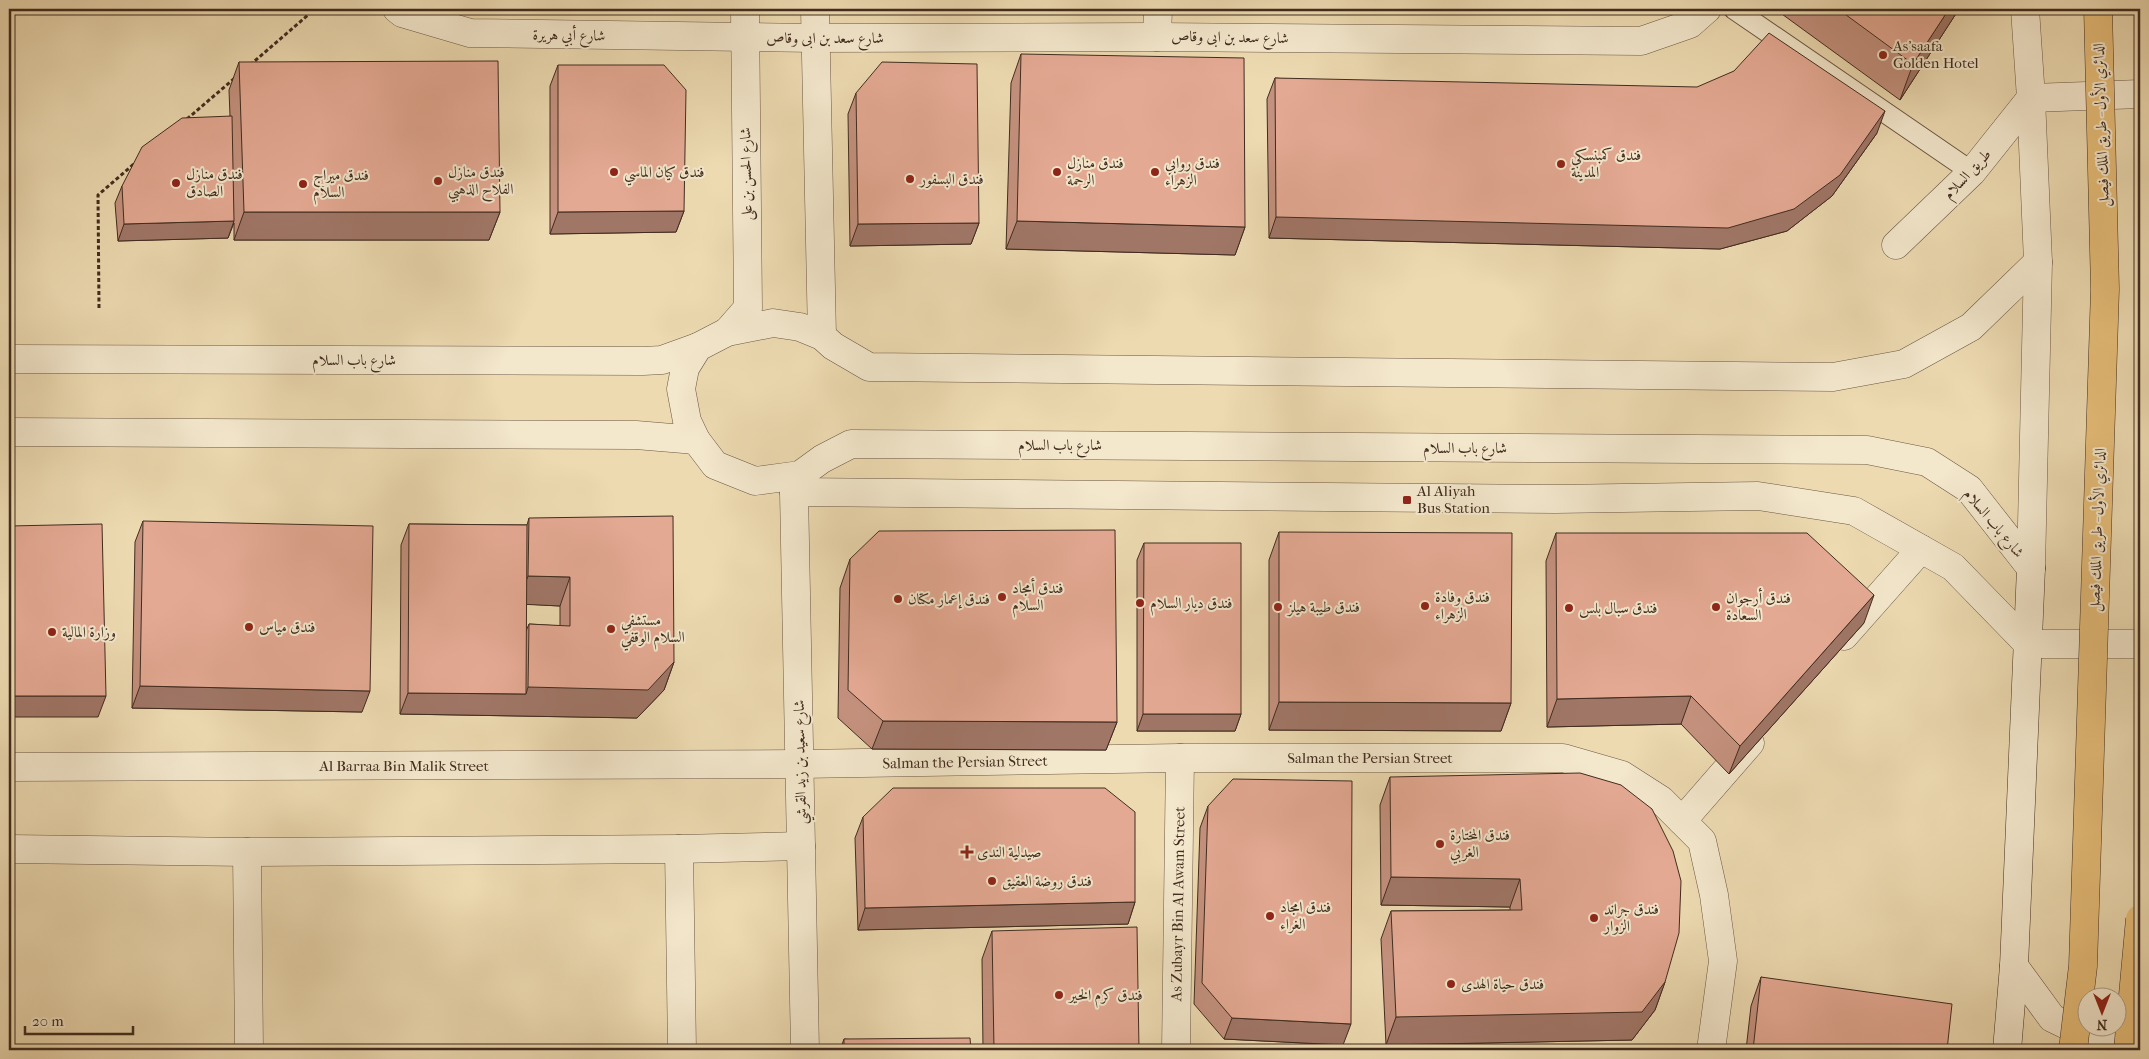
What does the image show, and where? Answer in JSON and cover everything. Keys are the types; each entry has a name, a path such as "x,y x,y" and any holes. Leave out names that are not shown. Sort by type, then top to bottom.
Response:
{"highway":[{"name":"الدائري الأول - طريق الملك فيصل","path":"2073,1050 2083,966 2105,289 2098,9"},
{"path":"2128,1050 2140,919"}],"street":[{"name":"شارع أبي هريرة","path":"397,9 402,13 470,33 745,37"},
{"name":"شارع الحسن بن على","path":"727,332 748,308 745,9"},
{"path":"815,9 822,336"},
{"path":"1157,37 1158,9"},
{"name":"شارع سعد بن ابى وقاص","path":"745,37 1157,37 1641,41 1690,24 1707,9"},
{"path":"2008,1050 2014,966 2031,568 2038,262 2025,9"},
{"path":"2031,98 2140,94"},
{"name":"طريق السلام","path":"1896,245 1972,172 2031,98"},
{"path":"727,332 774,323 800,327 822,336 833,346 868,367 1833,377 1904,364 1971,327 2038,262"},
{"name":"شارع باب السلام","path":"9,359 643,361 662,360 698,347 727,332"},
{"path":"698,347 686,368 681,390 686,420 696,440 715,465 755,481 797,484 1556,499 1758,496 1854,511 1953,567 2028,644 2140,644"},
{"path":"9,432 626,435 696,440"},
{"name":"شارع باب السلام","path":"797,484 822,459 851,444 1868,450 1927,462 1969,489 2031,568"},
{"name":"شارع سعيد بن زيد القرشي","path":"797,484 804,1050"},
{"path":"1830,652 1921,549"},
{"path":"1682,820 1766,725"},
{"name":"Salman the Persian Street","path":"800,764 1180,758 1563,758 1622,775 1662,800 1702,842 1714,895 1723,961 1712,1050"},
{"name":"As Zubayr Bin Al Awam Street","path":"1176,1050 1180,758"},
{"name":"Al Barraa Bin Malik Street","path":"9,767 800,764"},
{"path":"9,850 247,852 680,849 801,846"},
{"path":"680,849 682,1050"},
{"path":"247,852 249,1050"},
{"path":"2014,966 2052,1018 2116,1049 2140,1046"}],"lane":[{"path":"1734,9 1972,172"}],"path":[{"path":"248,67 315,9"},
{"path":"180,125 240,73"},
{"path":"99,308 98,195 143,157"}],"building":[{"path":"1838,9 1949,9 1913,64"},
{"name":"فندق كمبنسكي المدينة","path":"1769,33 1885,111 1840,175 1794,209 1728,228 1276,217 1275,78 1697,87 1734,71"},
{"path":"1021,54 1244,58 1245,227 1017,221"},
{"path":"498,61 500,212 244,212 239,62"},
{"name":"فندق البسفور","path":"882,62 977,64 979,223 858,224 856,93"},
{"name":"فندق كيان الماسي","path":"558,65 664,65 686,90 684,211 558,212"},
{"name":"فندق منازل الصادق","path":"232,116 234,221 124,224 122,186 142,147 182,118"},
{"name":"مستشفي السلام الوقفي","path":"673,516 674,662 648,690 528,687 529,624 570,626 570,577 528,576 529,518"},
{"name":"فندق مياس","path":"143,521 373,526 370,691 140,686"},
{"name":"وزارة المالية","path":"102,524 106,696 9,696 9,526"},
{"path":"409,524 527,525 526,694 408,693"},
{"path":"1115,530 1117,722 883,721 848,690 850,559 879,531"},
{"path":"1279,532 1512,533 1511,703 1279,702"},
{"path":"1556,533 1807,533 1874,595 1740,746 1691,696 1557,699"},
{"path":"1144,543 1241,543 1241,714 1143,714"},
{"path":"1580,773 1621,785 1652,809 1673,851 1681,881 1679,933 1665,982 1642,1012 1396,1017 1391,911 1522,910 1520,879 1391,877 1390,777"},
{"name":"فندق امجاد الغراء","path":"1233,779 1352,781 1351,1024 1232,1018 1202,983 1208,806"},
{"name":"فندق روضة العقيق","path":"893,788 1105,788 1135,812 1135,902 865,908 863,817"},
{"path":"1137,927 1139,1050 994,1050 992,931"},
{"path":"1761,977 1952,1004 1947,1050 1753,1050"},
{"path":"970,1038 971,1050 844,1050 844,1039"}],"place":[{"name":"As'saafa Golden Hotel","path":"1883,55"},
{"name":"فندق كمبنسكي المدينة","path":"1561,164"},
{"name":"فندق كيان الماسي","path":"614,172"},
{"name":"فندق منازل الرحمة","path":"1057,172"},
{"name":"فندق روابي الزهراء","path":"1155,172"},
{"name":"فندق البسفور","path":"910,179"},
{"name":"فندق منازل الفلاح الذهبي","path":"438,181"},
{"name":"فندق منازل الصادق","path":"176,183"},
{"name":"فندق ميراج السلام","path":"303,184"},
{"name":"Al Aliyah Bus Station","path":"1407,500"},
{"name":"فندق أمجاد السلام","path":"1002,597"},
{"name":"فندق إعمار مكتان","path":"898,599"},
{"name":"فندق ديار السلام","path":"1140,603"},
{"name":"فندق وفادة الزهراء","path":"1425,606"},
{"name":"فندق طيبة هيلز","path":"1278,607"},
{"name":"فندق أرجوان السعادة","path":"1716,607"},
{"name":"فندق سبال بلس","path":"1569,608"},
{"name":"فندق مياس","path":"249,627"},
{"name":"مستشفي السلام الوقفي","path":"611,629"},
{"name":"وزارة المالية","path":"52,632"},
{"name":"فندق المختارة الغربي","path":"1440,844"},
{"name":"صيدلية الندى","path":"967,852"},
{"name":"فندق روضة العقيق","path":"992,881"},
{"name":"فندق امجاد الغراء","path":"1270,916"},
{"name":"فندق جراند الزوار","path":"1594,918"},
{"name":"فندق حياة الهدى","path":"1451,984"},
{"name":"فندق كرم الخير","path":"1059,995"}]}
